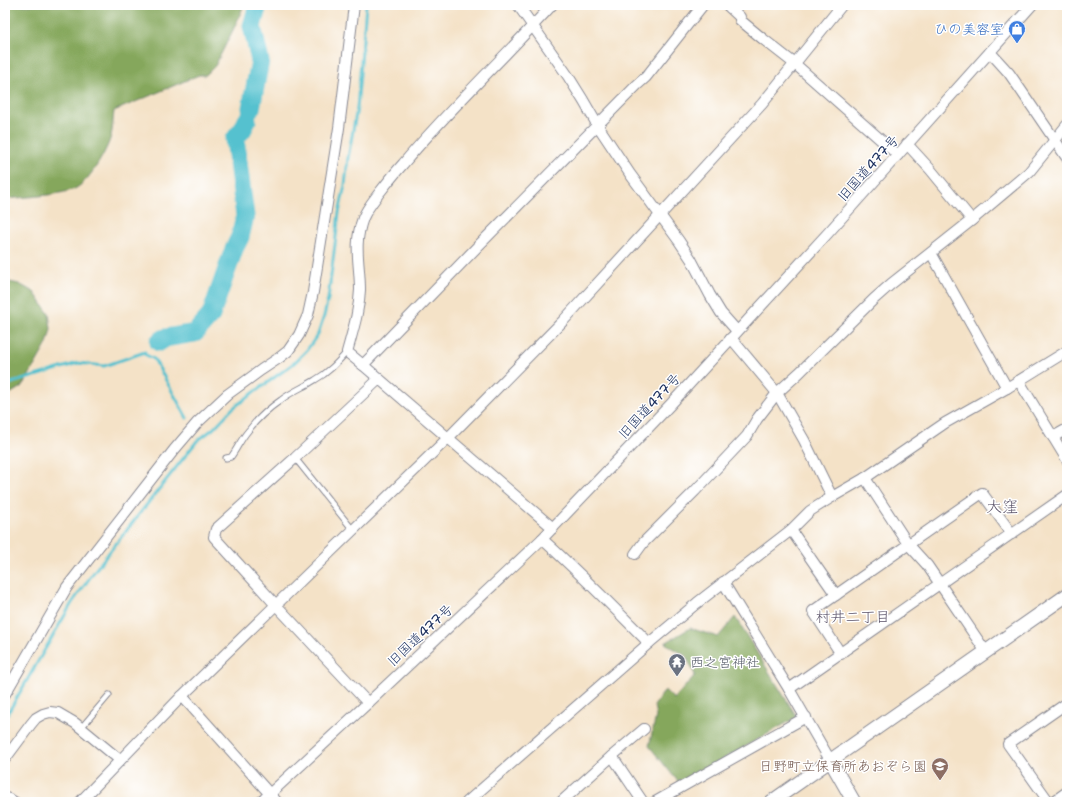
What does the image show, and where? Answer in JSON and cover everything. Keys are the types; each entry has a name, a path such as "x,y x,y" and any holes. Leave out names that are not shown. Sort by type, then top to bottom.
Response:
{"street":[{"path":"5,694 67,587 174,450 197,423 228,394 279,358 288,350 299,335 308,315 313,292 339,128 354,5"},
{"path":"518,5 568,76 598,126 687,253 734,335 777,393 804,440 832,497"},
{"path":"552,5 435,127 368,208 363,217 358,234 357,247 360,288 358,312 347,352 553,528"},
{"path":"363,365 646,77 703,5"},
{"path":"727,5 740,17 740,20 757,35 795,64 898,155"},
{"path":"80,802 182,696 448,437 563,320 762,104 842,5"},
{"name":"旧国道477号","path":"261,802 553,528 646,431 828,233 1032,5"},
{"path":"990,52 1009,73 1067,158"},
{"path":"635,554 643,543 695,491 746,436 777,393 891,284 972,220 1029,172 1067,125"},
{"path":"907,144 930,169 972,220"},
{"path":"931,253 1007,388"},
{"path":"467,802 648,643 790,530 810,511 865,478 945,423 1019,381 1067,351"},
{"path":"368,703 214,537 216,529 295,458 378,379"},
{"path":"1019,381 1067,460"},
{"path":"1053,436 1067,429"},
{"path":"865,478 908,544 927,565 986,652"},
{"path":"841,654 813,611 982,492 1012,534"},
{"path":"789,690 1067,496"},
{"path":"790,530 836,595"},
{"path":"542,539 562,556 648,643"},
{"path":"723,582 806,718 854,802"},
{"path":"771,802 1067,595"},
{"path":"182,696 277,802"},
{"path":"1049,802 1008,744 1067,703"},
{"path":"5,759 36,718 50,712 58,713 70,720 120,760"},
{"path":"655,802 806,718"},
{"path":"561,802 644,729"},
{"path":"612,756 643,802"},
{"path":"1053,802 1067,792"}],"lane":[{"path":"226,458 231,457 246,433 281,399 300,387 317,380 333,368 347,352"},
{"path":"295,458 353,530"},
{"path":"81,728 109,695"},
{"path":"5,795 19,802"}],"green space":[{"path":"5,5 244,5 215,66 206,75 199,75 114,111 113,127 109,142 96,167 78,187 56,194 5,199"},
{"path":"5,281 19,284 34,292 49,314 51,329 47,344 28,377 21,387 5,397"},
{"path":"735,617 797,717 680,784 649,746 656,716 654,706 665,690 674,699 695,675 686,656 665,643 690,628 718,637"}],"waterway":[{"path":"251,108 260,61 252,26 258,5"},
{"path":"5,718 72,603 96,569 197,441 213,429 233,408 294,363 307,350 318,334 328,299 339,213 357,108 366,5"},
{"path":"159,342 165,338 195,333 211,315 234,249 240,237 245,216 235,139 243,129 247,120"},
{"path":"5,385 78,363 104,366 145,352"},
{"path":"142,353 154,359 187,418"}],"place":[{"name":"ひの美容室","path":"1017,44"},
{"name":"西之宮神社","path":"677,677"},
{"name":"日野町立保育所あおぞら園","path":"940,781"}],"district":[{"name":"大窪","path":"1002,506"},
{"name":"村井二丁目","path":"853,617"}]}
